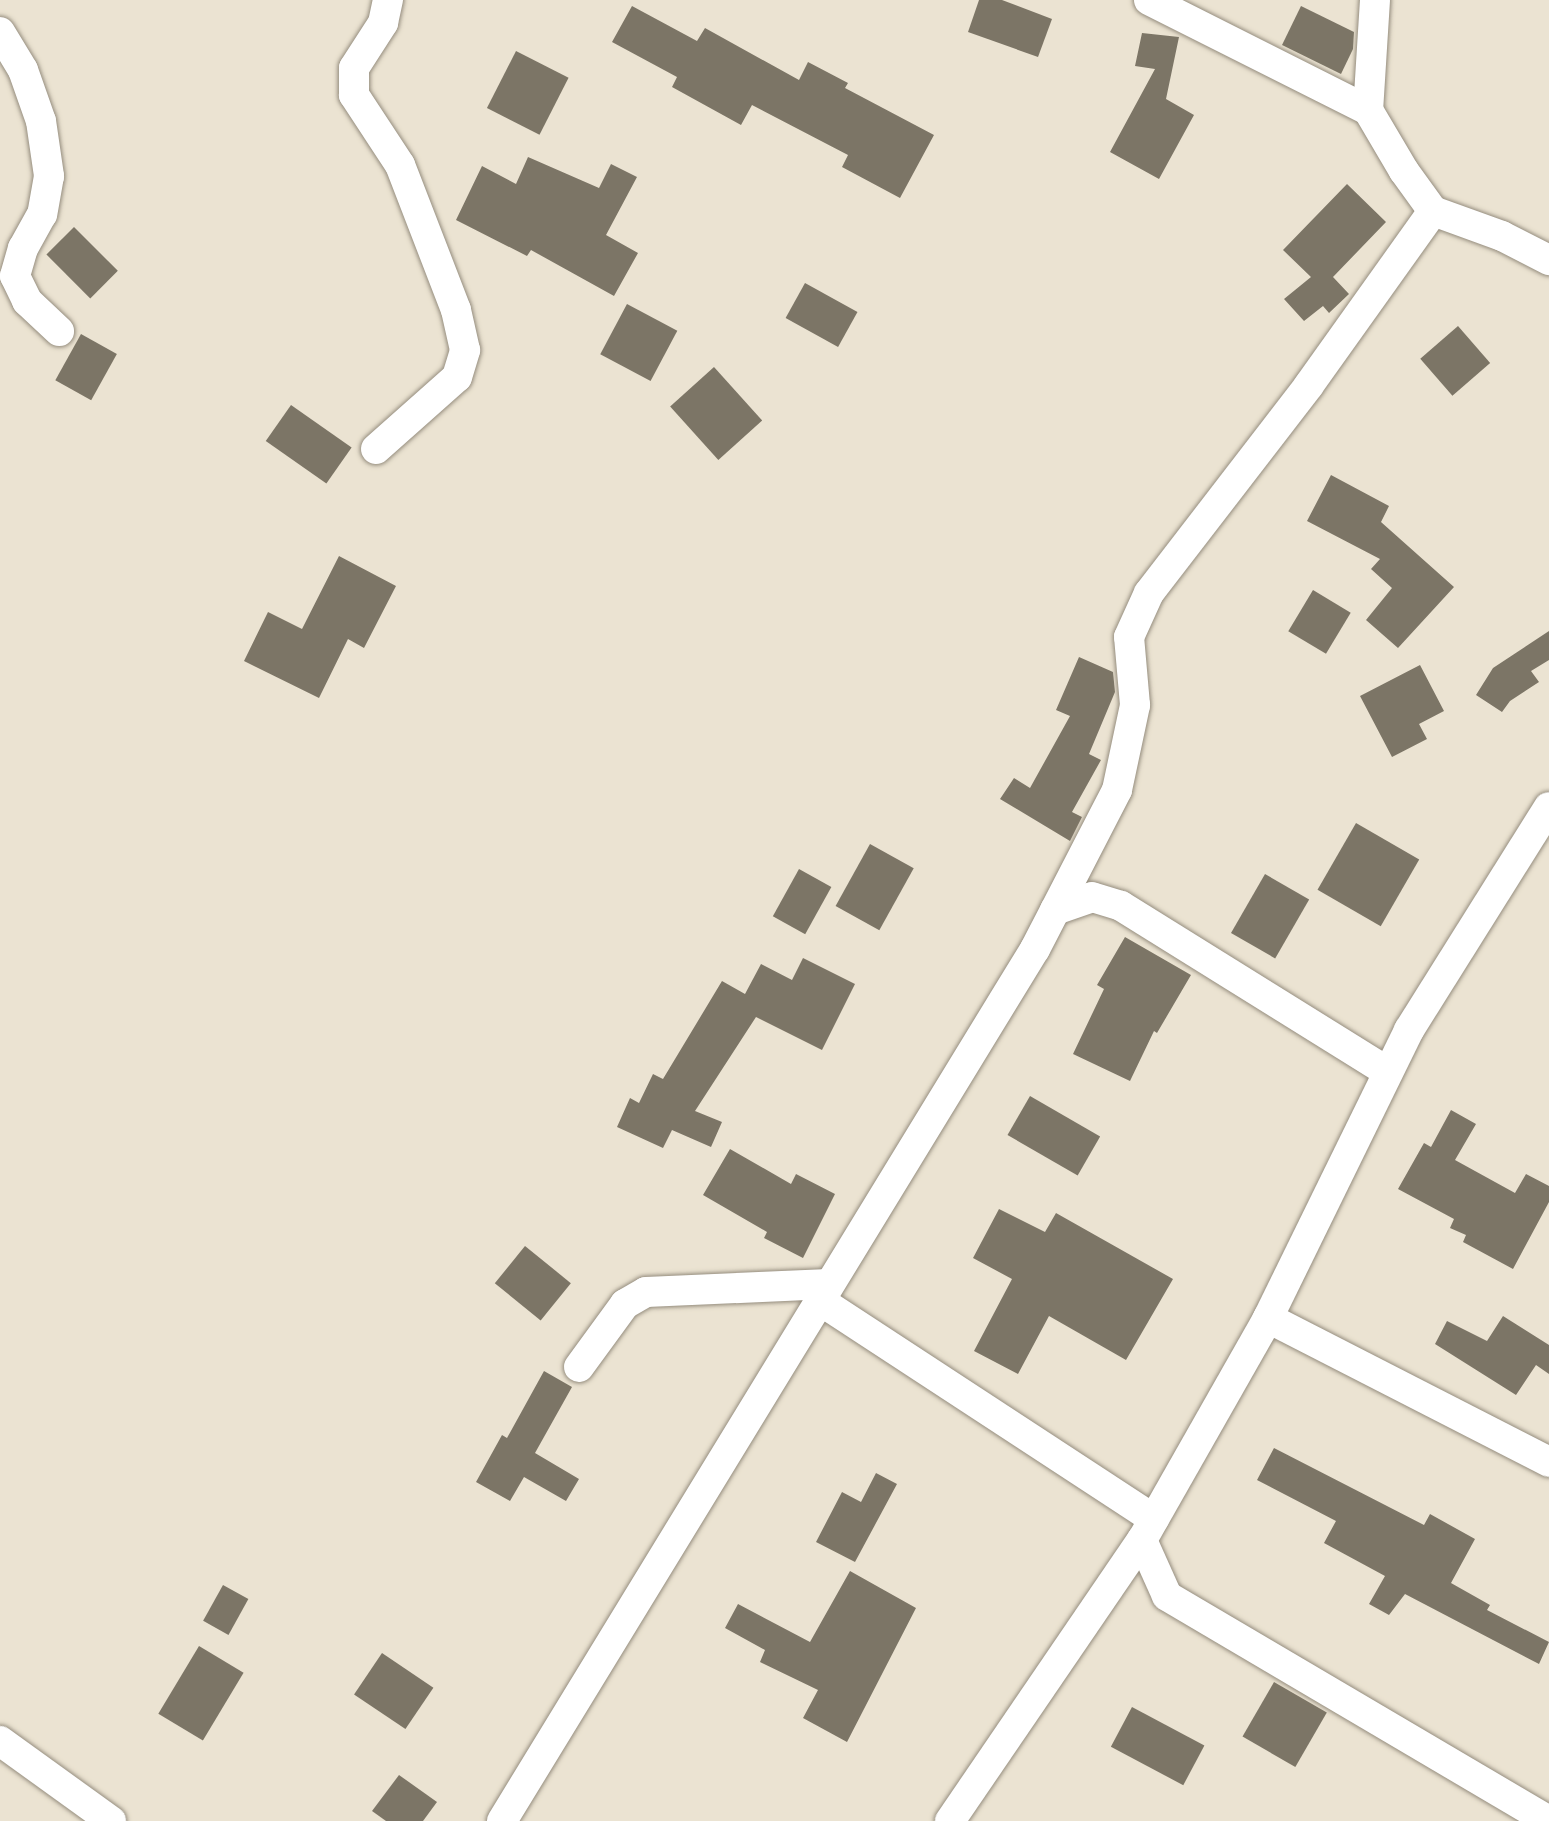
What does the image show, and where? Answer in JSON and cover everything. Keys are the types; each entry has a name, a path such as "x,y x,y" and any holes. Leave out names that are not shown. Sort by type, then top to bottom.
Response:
{"street":[{"path":"376,449 458,377 465,350 456,310 400,165 354,96 354,68 383,23 388,0"},
{"path":"1149,0 1368,110 1433,210 1549,260"},
{"path":"1368,110 1375,0"},
{"path":"0,32 23,70 41,121 49,176 42,214 23,248 15,276 27,302 59,331"},
{"path":"502,1821 1055,910 1117,790 1135,705 1129,637 1149,593 1309,385 1433,210"},
{"path":"950,1821 1148,1530 1268,1318 1408,1030 1549,808"},
{"path":"1055,910 1092,897 1121,906 1388,1072"},
{"path":"579,1367 625,1304 646,1292 824,1292 1148,1530 1167,1596 1549,1821"},
{"path":"1268,1318 1549,1462"},
{"path":"0,1741 111,1821"}],"building":[{"path":"979,0 1002,0 1052,19 1038,57 968,32"},
{"path":"632,6 697,41 705,28 799,80 808,62 848,83 845,88 934,135 900,198 842,167 848,155 752,105 741,125 672,87 677,77 612,42"},
{"path":"1301,6 1354,32 1353,49 1341,74 1282,45"},
{"path":"1142,33 1179,37 1166,99 1194,115 1159,179 1110,152 1155,69 1135,66"},
{"path":"516,51 569,78 540,135 487,108"},
{"path":"528,157 599,188 611,164 637,177 606,235 638,253 614,296 531,250 527,256 456,220 482,166 516,184"},
{"path":"1347,184 1386,222 1333,277 1349,294 1329,313 1323,306 1304,321 1284,299 1311,277 1283,250"},
{"path":"74,227 118,271 90,298 46,255"},
{"path":"805,283 857,312 838,347 786,318"},
{"path":"627,304 677,331 651,381 600,354"},
{"path":"1458,326 1490,363 1452,396 1420,359"},
{"path":"81,334 117,354 91,400 55,380"},
{"path":"714,367 762,421 718,460 670,406"},
{"path":"291,405 352,447 326,483 266,441"},
{"path":"1331,475 1389,506 1381,522 1454,587 1398,648 1366,620 1392,588 1371,569 1380,559 1307,521"},
{"path":"339,556 396,586 364,648 348,639 319,698 244,661 268,612 302,629"},
{"path":"1313,590 1351,613 1326,654 1288,631"},
{"path":"1549,631 1549,660 1531,671 1539,682 1510,701 1502,712 1476,695 1493,668"},
{"path":"1079,657 1113,672 1115,692 1089,754 1101,760 1072,812 1082,817 1070,841 1000,799 1014,778 1030,788 1070,716 1056,710"},
{"path":"1420,665 1444,711 1419,724 1427,739 1392,757 1360,696"},
{"path":"1356,823 1419,859 1381,926 1318,890"},
{"path":"870,844 914,868 879,930 836,906"},
{"path":"799,869 831,887 805,934 773,916"},
{"path":"1265,874 1309,900 1275,958 1231,933"},
{"path":"1125,937 1191,975 1157,1033 1154,1031 1130,1081 1073,1054 1104,989 1097,985"},
{"path":"803,958 855,984 822,1050 756,1017 695,1111 722,1122 711,1147 672,1130 663,1148 617,1127 630,1098 639,1103 653,1074 663,1079 722,981 745,994 761,964 792,980"},
{"path":"1030,1096 1100,1136 1078,1175 1008,1135"},
{"path":"1451,1110 1476,1124 1455,1160 1515,1193 1526,1174 1549,1186 1549,1202 1513,1269 1463,1242 1466,1235 1450,1228 1454,1219 1398,1189 1424,1143 1431,1147"},
{"path":"730,1149 791,1184 796,1174 835,1194 803,1258 764,1238 767,1232 703,1195"},
{"path":"999,1209 1045,1232 1056,1213 1173,1279 1126,1360 1049,1316 1018,1374 974,1351 1012,1279 973,1258"},
{"path":"525,1246 571,1283 541,1320 495,1283"},
{"path":"1503,1316 1549,1345 1549,1374 1536,1365 1516,1395 1435,1344 1447,1321 1487,1341"},
{"path":"544,1371 572,1387 535,1453 579,1479 566,1501 524,1477 510,1501 476,1482 502,1435 507,1438"},
{"path":"1274,1448 1424,1525 1430,1514 1475,1539 1451,1583 1490,1605 1487,1610 1549,1642 1539,1664 1405,1594 1389,1615 1369,1604 1385,1576 1324,1543 1336,1521 1257,1480"},
{"path":"876,1473 897,1484 855,1562 816,1542 842,1492 861,1502"},
{"path":"850,1571 916,1608 847,1742 803,1718 818,1690 760,1662 765,1650 725,1628 738,1604 810,1642"},
{"path":"223,1585 248,1599 228,1635 203,1621"},
{"path":"199,1646 244,1673 203,1740 158,1714"},
{"path":"382,1653 433,1688 405,1729 354,1694"},
{"path":"1274,1682 1327,1712 1295,1767 1242,1737"},
{"path":"1132,1707 1204,1745 1183,1785 1111,1747"},
{"path":"399,1775 437,1802 423,1821 386,1821 372,1811"}]}
